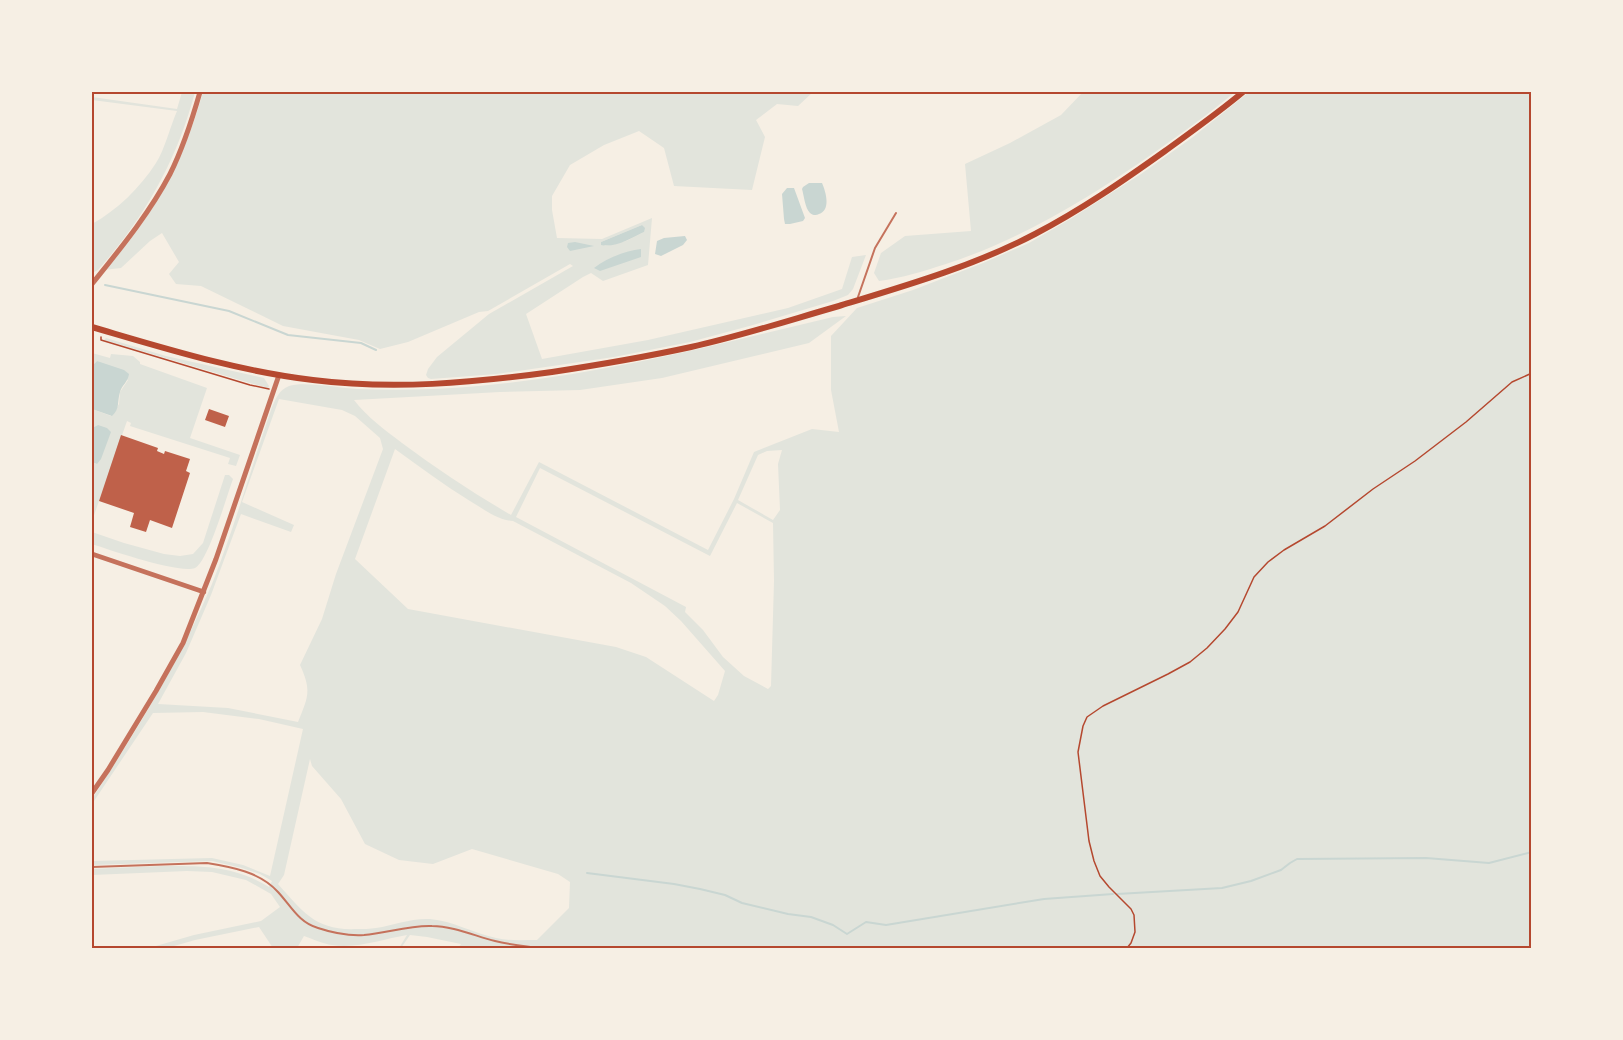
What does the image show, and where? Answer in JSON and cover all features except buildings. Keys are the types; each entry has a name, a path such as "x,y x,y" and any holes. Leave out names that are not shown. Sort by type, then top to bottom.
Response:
{"main road":[{"path":"92,327 172,351 279,375 314,380 383,384 452,383 506,378 623,361 694,347 857,300 982,258 1037,233 1133,174 1243,92"}],"street":[{"path":"92,284 161,190 185,140 200,92"},
{"path":"92,793 156,692 183,643 236,504 279,375"},
{"path":"92,554 204,592"}],"lane":[{"path":"857,300 875,249 896,213"},
{"path":"92,867 207,863 226,866 244,870 262,878 277,890 302,920 314,927 340,934 362,935 418,926 435,926 498,942 540,948"}],"path":[{"path":"101,340 250,385 274,390"},
{"path":"1127,948 1135,932 1134,915 1101,876 1089,841 1078,752 1083,726 1088,717 1103,706 1190,662 1225,629 1238,612 1254,577 1268,562 1325,526 1373,489 1415,461 1466,422 1512,382 1532,373"}],"shaded area":[{"path":"182,92 195,92 188,117 169,164 145,208 115,250 94,272 92,271 92,224 119,205 150,172 162,151 177,111 92,100 92,97 177,109"},
{"path":"203,92 813,92 798,106 777,104 756,120 765,137 752,190 674,186 664,148 639,131 604,145 570,165 552,196 557,238 602,239 652,218 648,265 603,281 591,273 526,314 542,359 648,340 788,308 842,289 852,257 866,255 853,289 848,295 753,325 690,342 614,357 497,374 431,379 426,375 437,357 489,314 573,266 570,264 488,311 479,312 408,342 380,349 359,340 283,326 201,286 176,284 169,274 179,262 162,233 121,268 103,270 117,257 158,199 184,147","holes":["642,225 644,232 626,241 605,246 601,242"]},
{"path":"1083,92 1235,92 1155,152 1080,201 1028,230 946,264 879,281 874,273 881,253 905,236 971,231 965,164 1061,115"},
{"path":"1249,92 1531,92 1531,948 471,948 465,946 458,948 461,944 410,935 399,948 407,935 360,945 341,946 325,944 304,936 297,948 273,948 259,927 167,948 149,948 194,935 261,921 280,907 271,894 246,880 212,872 92,875 92,869 190,866 216,868 243,874 269,887 272,881 242,868 212,861 92,865 92,861 212,858 243,865 270,876 303,729 259,719 203,712 153,713 92,804 92,799 157,694 200,612 228,540 272,407 283,390 289,386 303,384 393,390 452,388 549,378 644,361 833,317 846,316 809,343 662,378 580,390 354,400 376,423 415,453 511,515 539,462 708,550 734,499 754,452 812,429 839,432 831,390 831,336 857,308 913,290 1029,243 1141,174 1193,137","holes":["279,399 342,410 355,416 380,438 383,449 336,574 322,619 300,665 306,681 307,694 298,722 228,708 158,704 186,653 211,595 241,514 291,532 294,525 242,502","395,449 491,514 513,521 631,583 665,606 725,671 718,695 714,701 646,657 616,647 408,609 355,559","782,450 778,464 780,510 773,520 738,500 758,455 767,451","540,468 710,556 737,503 773,523 771,686 768,689 744,676 723,657 703,630 685,612 686,607 516,517","310,759 312,766 341,799 365,844 399,860 433,864 472,849 558,874 570,882 569,908 537,940 506,940 430,919 371,929 331,927 303,911 278,884 284,875"]},
{"path":"809,183 822,183 825,191 825,209 817,215 810,213 805,202 802,189"},
{"path":"787,188 794,188 805,218 803,221 785,224 782,194"},
{"path":"642,225 645,228 644,232 634,237 618,244 601,245 601,242"},
{"path":"685,236 687,240 683,245 661,256 655,254 657,241"},
{"path":"568,243 594,246 570,251 567,247"},
{"path":"641,249 641,257 600,271 594,268 616,255"},
{"path":"106,338 166,356 264,378 269,386 268,388 250,383 104,340"},
{"path":"92,353 110,358 111,354 133,356 140,364 207,388 190,438 240,455 236,466 228,464 230,458 130,426 131,423 127,421 92,521 92,462 97,464 98,425 92,428 92,409 111,416 119,404 120,392 128,380 97,361 92,366"},
{"path":"97,361 124,370 129,374 120,392 116,411 112,416 92,409 92,366"},
{"path":"98,425 111,432 97,464 92,462 92,428"},
{"path":"225,475 233,479 206,554 195,568 160,565 92,544 92,532 164,554 180,556 193,554 203,543"}],"waterway":[{"path":"105,285 229,311 288,335 361,343 376,350"},
{"path":"1117,894 1222,888 1281,870 1297,859 1426,858 1489,863 1532,852"},
{"path":"587,873 700,889 725,895 742,903 811,917 833,925 847,934 866,922 886,925 1044,899 1113,894"}]}
